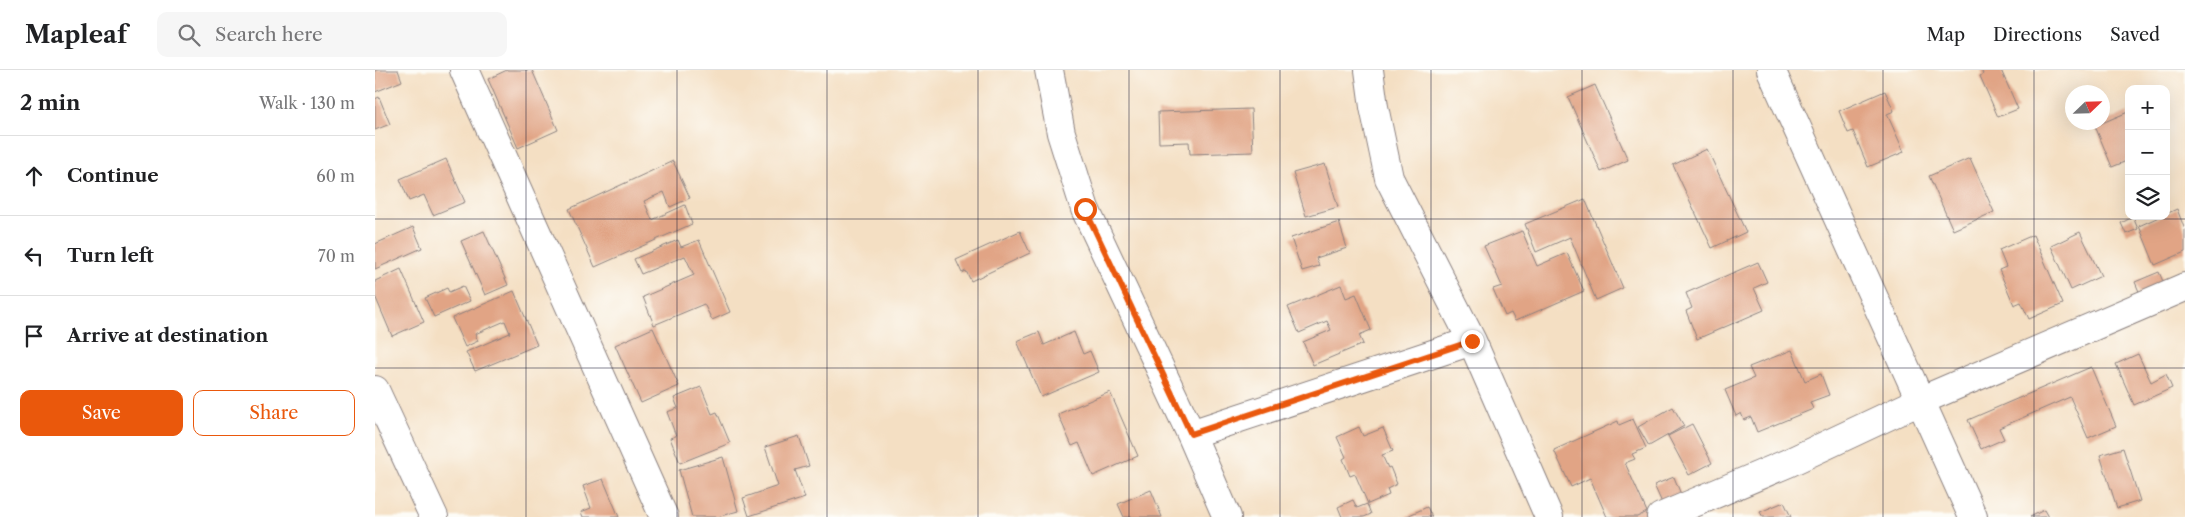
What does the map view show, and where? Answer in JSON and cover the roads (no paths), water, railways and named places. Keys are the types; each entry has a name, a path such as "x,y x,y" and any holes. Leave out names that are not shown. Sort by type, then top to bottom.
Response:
{"street":[{"path":"464,70 663,517"},
{"path":"1049,70 1061,133 1085,209 1191,434 1227,517"},
{"path":"1369,70 1374,107 1389,178 1472,341 1549,517"},
{"path":"1771,70 1922,400 1973,517"},
{"path":"1661,517 1788,463 1922,400 2185,286"},
{"path":"1191,434 1472,341"},
{"path":"375,390 434,517"}]}
